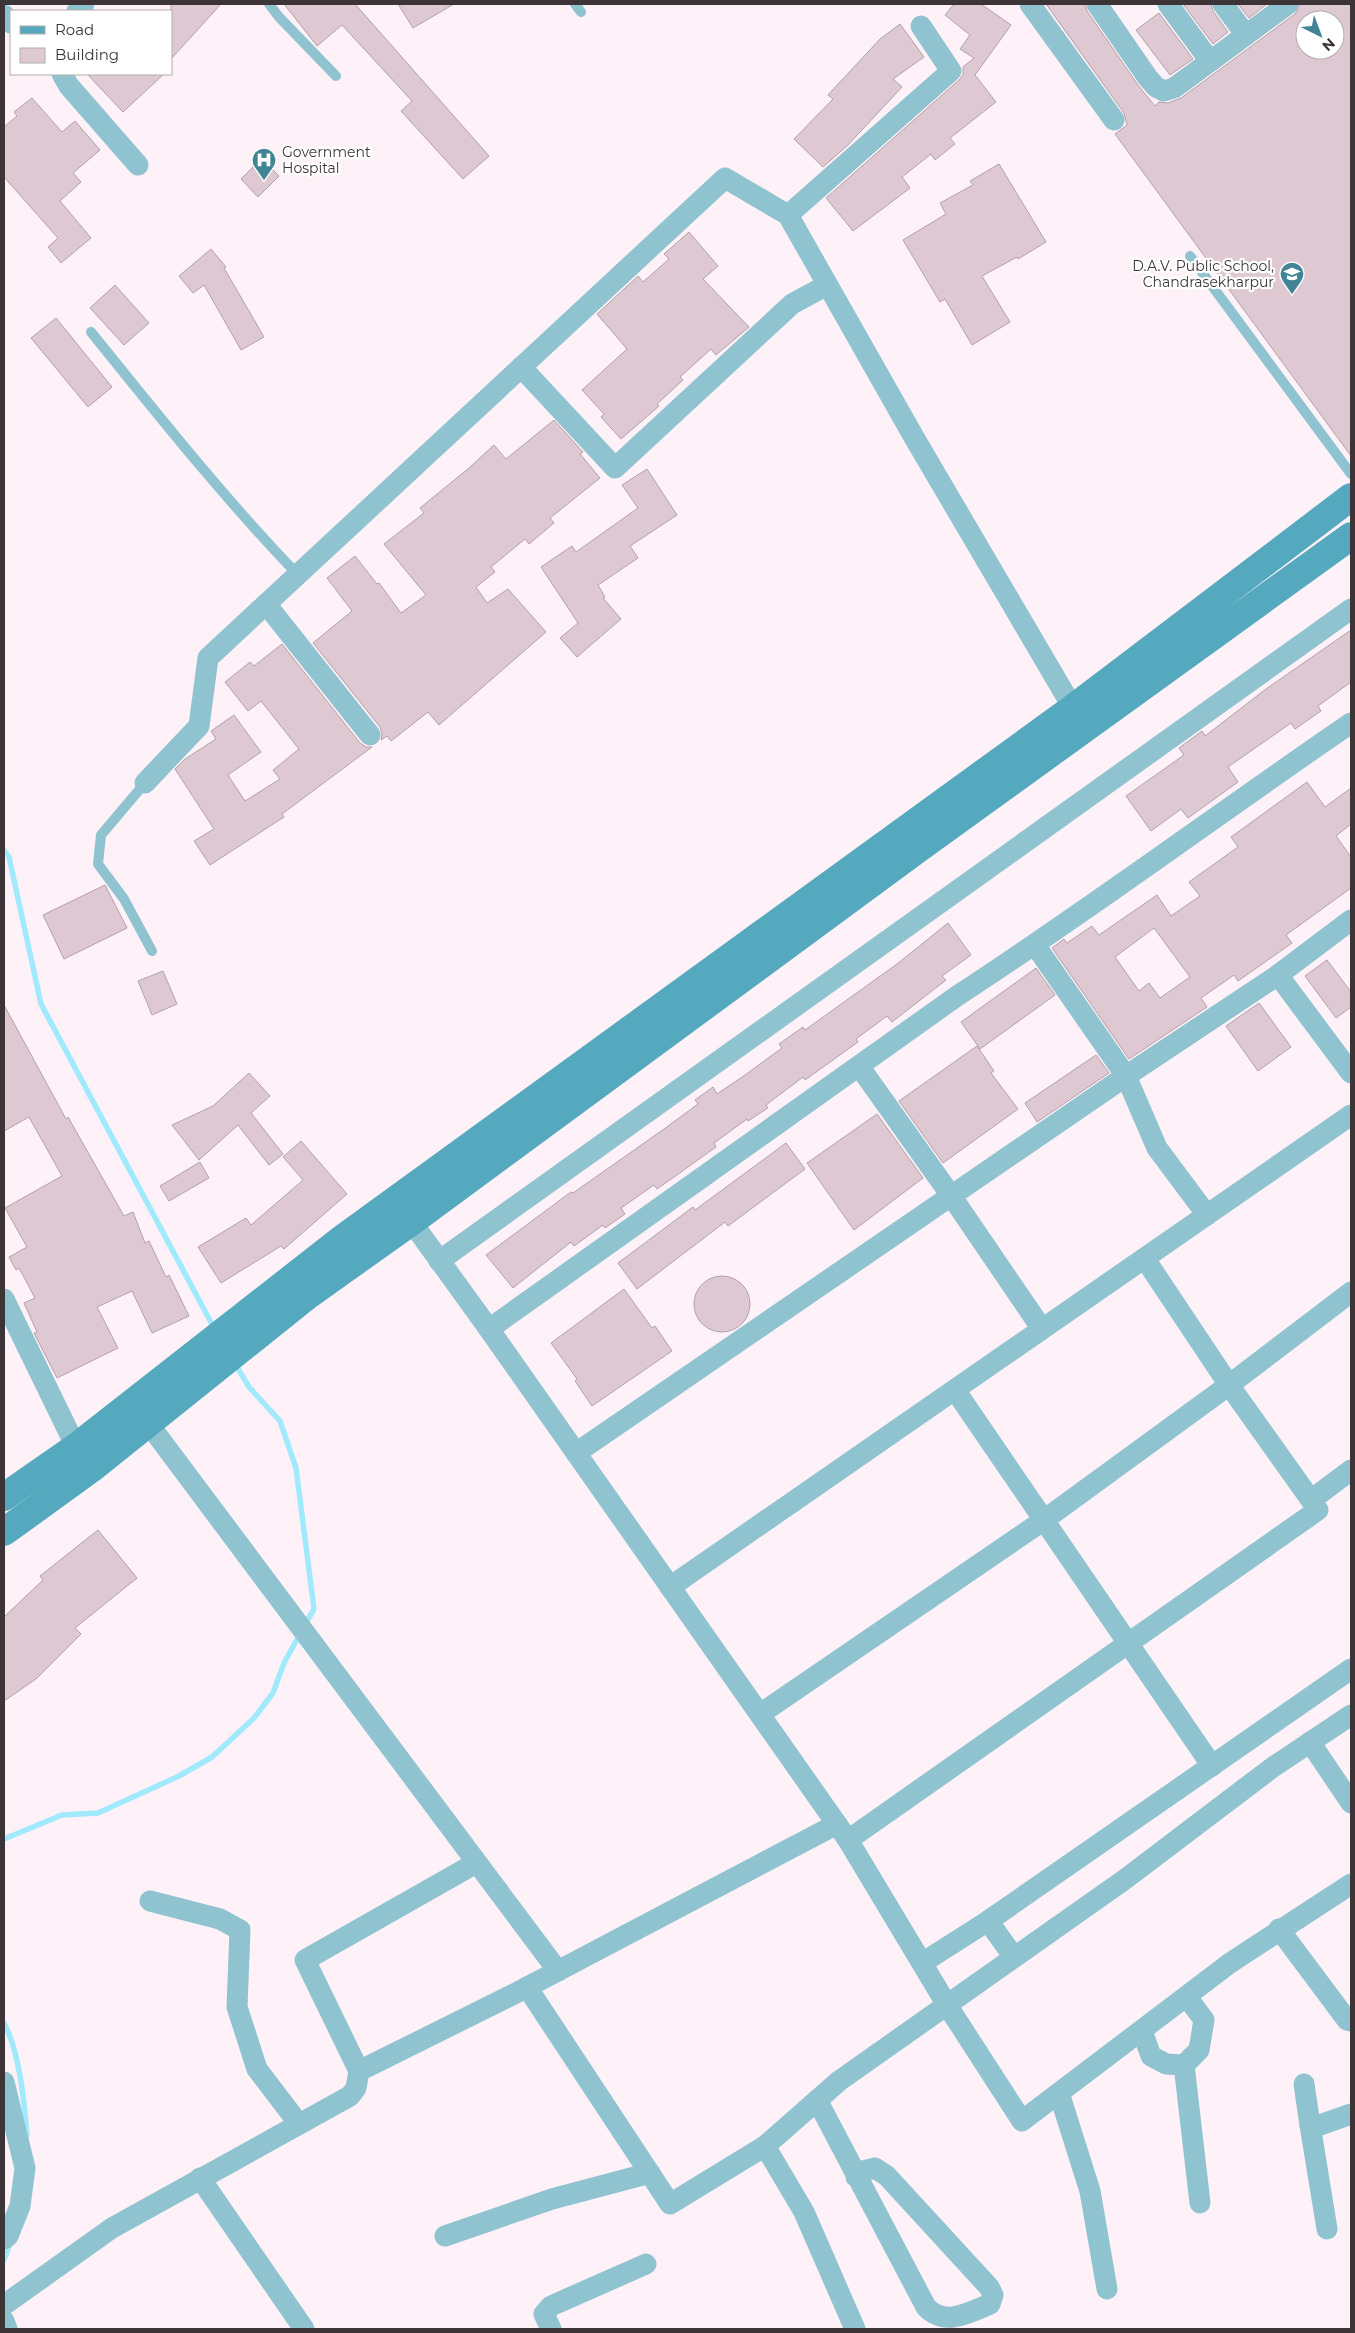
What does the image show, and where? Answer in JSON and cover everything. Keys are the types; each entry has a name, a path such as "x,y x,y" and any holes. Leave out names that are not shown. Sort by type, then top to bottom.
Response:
{"street":[{"path":"1030,4 1114,120"},
{"path":"1097,4 1148,78 1164,91 1174,88 1285,5"},
{"path":"1168,4 1210,61"},
{"path":"1223,4 1246,35"},
{"path":"788,215 951,71 921,26"},
{"path":"63,75 69,86 138,165"},
{"path":"146,783 199,726 208,658 725,178 788,215 1073,708"},
{"path":"521,367 615,468 792,304 827,285"},
{"path":"4,1497 76,1447 343,1238 1073,708 1351,497"},
{"path":"4,1532 91,1468 307,1296 1351,536"},
{"path":"266,604 370,735"},
{"path":"439,1261 1351,609"},
{"path":"489,1329 957,996 1036,945 1351,723"},
{"path":"576,1453 1126,1076 1278,975 1351,920"},
{"path":"1036,945 1126,1076 1157,1148 1207,1216"},
{"path":"1278,975 1351,1073"},
{"path":"859,1066 952,1197 1042,1329"},
{"path":"670,1587 1351,1116"},
{"path":"395,1200 489,1329 842,1832 947,2005 1022,2121 1230,1963 1279,1929 1351,1884"},
{"path":"359,2071 842,1832 1128,1643 1318,1510 1228,1385 1145,1259"},
{"path":"760,1714 1044,1520 1351,1292"},
{"path":"4,1300 76,1447"},
{"path":"955,1390 1212,1766"},
{"path":"148,1422 558,1971"},
{"path":"1311,1500 1351,1470"},
{"path":"922,1963 988,1921 1351,1669"},
{"path":"527,1987 670,2204 765,2146 839,2081 1124,1880 1273,1767 1351,1714"},
{"path":"1310,1742 1351,1803"},
{"path":"4,2305 112,2228 350,2096 356,2088 359,2071 305,1960 476,1863"},
{"path":"150,1901 220,1918 240,1930 238,2007 257,2068 299,2124"},
{"path":"988,1921 1014,1958"},
{"path":"1279,1929 1348,2020 1351,2021"},
{"path":"1142,2031 1151,2056 1166,2064 1184,2065 1199,2050 1204,2020 1187,1997"},
{"path":"1184,2065 1200,2203"},
{"path":"4,2082 25,2168 20,2206 8,2236 4,2239"},
{"path":"1304,2084 1327,2229"},
{"path":"1059,2093 1090,2191 1107,2289"},
{"path":"817,2100 856,2177 921,2298 933,2314 942,2318 966,2314 990,2304 993,2294 989,2287 887,2176 875,2168 863,2170 856,2177"},
{"path":"1310,2125 1320,2125 1351,2114"},
{"path":"765,2146 804,2212 855,2329"},
{"path":"445,2236 552,2199 650,2173"},
{"path":"200,2178 304,2329"},
{"path":"551,2329 544,2314 550,2306 646,2264"},
{"path":"4,2321 7,2329"}],"lane":[{"path":"269,4 279,17 336,76"},
{"path":"1190,256 1351,474"},
{"path":"91,332 185,449 249,524 298,575"},
{"path":"146,783 101,834 98,864 124,899 152,951"}],"building":[{"path":"171,4 221,4 172,58"},
{"path":"284,4 355,4 489,156 463,179 401,111 412,101 342,25 317,46"},
{"path":"398,4 454,4 413,28"},
{"path":"954,4 981,4 1011,25 975,75 996,102 950,138 955,144 935,160 931,154 902,177 910,188 853,231 826,198 959,80 963,75 963,67 974,58 960,49 970,35 945,15"},
{"name":"D.A.V. Public School, Chandrasekharpur","path":"1046,4 1085,4 1087,11 1138,85 1155,106 1159,102 1168,103 1181,98 1295,14 1295,60 1345,60 1345,10 1297,10 1300,4 1351,4 1351,456 1115,134 1127,125 1124,113"},
{"path":"1183,4 1211,4 1213,11 1228,32 1213,44"},
{"path":"1238,4 1267,4 1249,18"},
{"path":"1159,13 1193,59 1170,75 1136,30"},
{"path":"900,24 924,57 893,79 902,87 848,145 823,167 794,139 833,99 828,95 880,39"},
{"path":"88,75 163,75 123,112"},
{"path":"32,98 62,132 75,121 100,150 73,173 81,182 60,201 91,238 61,263 48,247 58,238 4,177 4,127 17,116 14,112"},
{"path":"999,164 1046,242 1018,259 1017,257 982,276 1010,322 972,345 945,299 940,302 903,240 946,214 940,203 973,185 970,181"},
{"path":"268,165 279,176 258,197 241,179 254,166 260,172"},
{"path":"689,232 718,266 703,279 749,327 716,355 711,349 680,377 683,380 657,404 659,406 621,439 601,417 604,414 582,390 627,349 597,314 638,276 643,282 669,259 664,254"},
{"path":"211,249 226,267 224,268 264,337 241,350 204,285 193,293 179,276"},
{"path":"115,285 149,323 124,345 90,308"},
{"path":"56,318 112,387 88,407 31,338"},
{"path":"554,420 583,452 580,454 600,478 550,518 554,523 529,544 525,539 491,567 495,572 476,587 487,603 508,589 546,632 439,725 428,712 391,741 387,736 381,740 380,727 313,643 352,611 327,578 355,556 377,584 379,583 401,613 426,595 384,544 424,513 420,508 494,445 506,459"},
{"path":"647,469 677,515 630,546 638,558 598,585 605,597 603,598 621,619 577,657 560,638 578,623 541,567 572,546 576,552 638,508 622,485"},
{"path":"1351,630 1351,682 1318,706 1321,711 1295,729 1291,723 1228,767 1238,782 1188,818 1181,809 1151,831 1126,796 1184,755 1179,748 1202,731 1205,736 1266,689"},
{"path":"282,644 360,743 366,747 372,747 282,814 284,817 210,865 194,841 214,829 175,769 185,759 216,739 211,731 234,715 261,752 228,775 245,801 280,779 273,770 299,749 261,701 248,711 225,682 250,662 254,666"},
{"path":"1307,782 1325,807 1351,788 1351,824 1336,836 1351,857 1351,888 1286,935 1292,943 1238,981 1234,975 1201,998 1207,1007 1129,1059 1052,948 1064,939 1067,943 1092,926 1099,935 1157,895 1171,916 1200,896 1189,882 1238,847 1231,837","holes":["1154,928 1190,977 1160,998 1149,983 1139,991 1115,957"]},
{"path":"105,885 127,928 64,959 43,915"},
{"path":"948,923 971,955 942,976 946,980 892,1022 887,1016 856,1039 858,1042 805,1080 803,1077 766,1105 768,1108 748,1121 747,1119 714,1143 716,1147 657,1189 654,1185 621,1208 625,1214 605,1228 603,1225 574,1246 571,1242 513,1288 486,1255 571,1192 573,1193 698,1104 695,1100 713,1087 717,1094 745,1075 782,1048 779,1044 803,1027 805,1030 897,964"},
{"path":"1327,960 1351,992 1351,1007 1336,1018 1305,976"},
{"path":"1036,968 1055,995 980,1049 961,1022"},
{"path":"163,971 177,1004 152,1015 138,981"},
{"path":"1259,1003 1291,1047 1258,1071 1226,1026"},
{"path":"4,1005 66,1119 68,1117 124,1216 133,1212 145,1243 149,1241 166,1277 169,1275 189,1316 152,1333 132,1291 97,1307 118,1348 57,1378 34,1333 37,1332 24,1303 35,1298 19,1268 16,1270 9,1257 27,1247 5,1208 62,1176 29,1117 4,1131"},
{"path":"977,1046 994,1071 991,1073 1018,1109 943,1163 899,1101"},
{"path":"1096,1055 1109,1073 1037,1122 1025,1103"},
{"path":"249,1073 270,1096 251,1113 283,1154 269,1165 238,1125 199,1160 172,1125 213,1106"},
{"path":"877,1114 923,1178 854,1230 807,1163"},
{"path":"301,1141 347,1194 284,1249 281,1246 221,1283 198,1247 246,1218 251,1225 303,1180 283,1157"},
{"path":"786,1143 805,1169 728,1226 725,1222 637,1289 618,1263 693,1207 695,1210"},
{"path":"200,1162 209,1178 169,1201 160,1186"},
{"path":"716,1276 728,1276 738,1280 746,1288 750,1304 746,1320 738,1328 728,1332 716,1332 706,1328 698,1320 694,1310 694,1298 698,1288 706,1280"},
{"path":"624,1289 652,1328 655,1326 672,1351 592,1406 575,1381 577,1379 551,1343"},
{"path":"98,1530 137,1578 75,1628 81,1634 36,1679 4,1701 4,1617 43,1580 40,1576"}],"waterway":[{"path":"4,850 9,857 41,1004 214,1328"},
{"path":"234,1362 249,1387 280,1421 296,1468 314,1609 304,1626"},
{"path":"4,1839 62,1815 98,1813 179,1776 212,1757 254,1718 273,1693 284,1663 300,1634"},
{"path":"4,2023 18,2063 27,2135"},
{"path":"4,2260 11,2241"}],"place":[{"name":"Government Hospital","path":"264,181"},
{"name":"D.A.V. Public School, Chandrasekharpur","path":"1292,295"}]}
